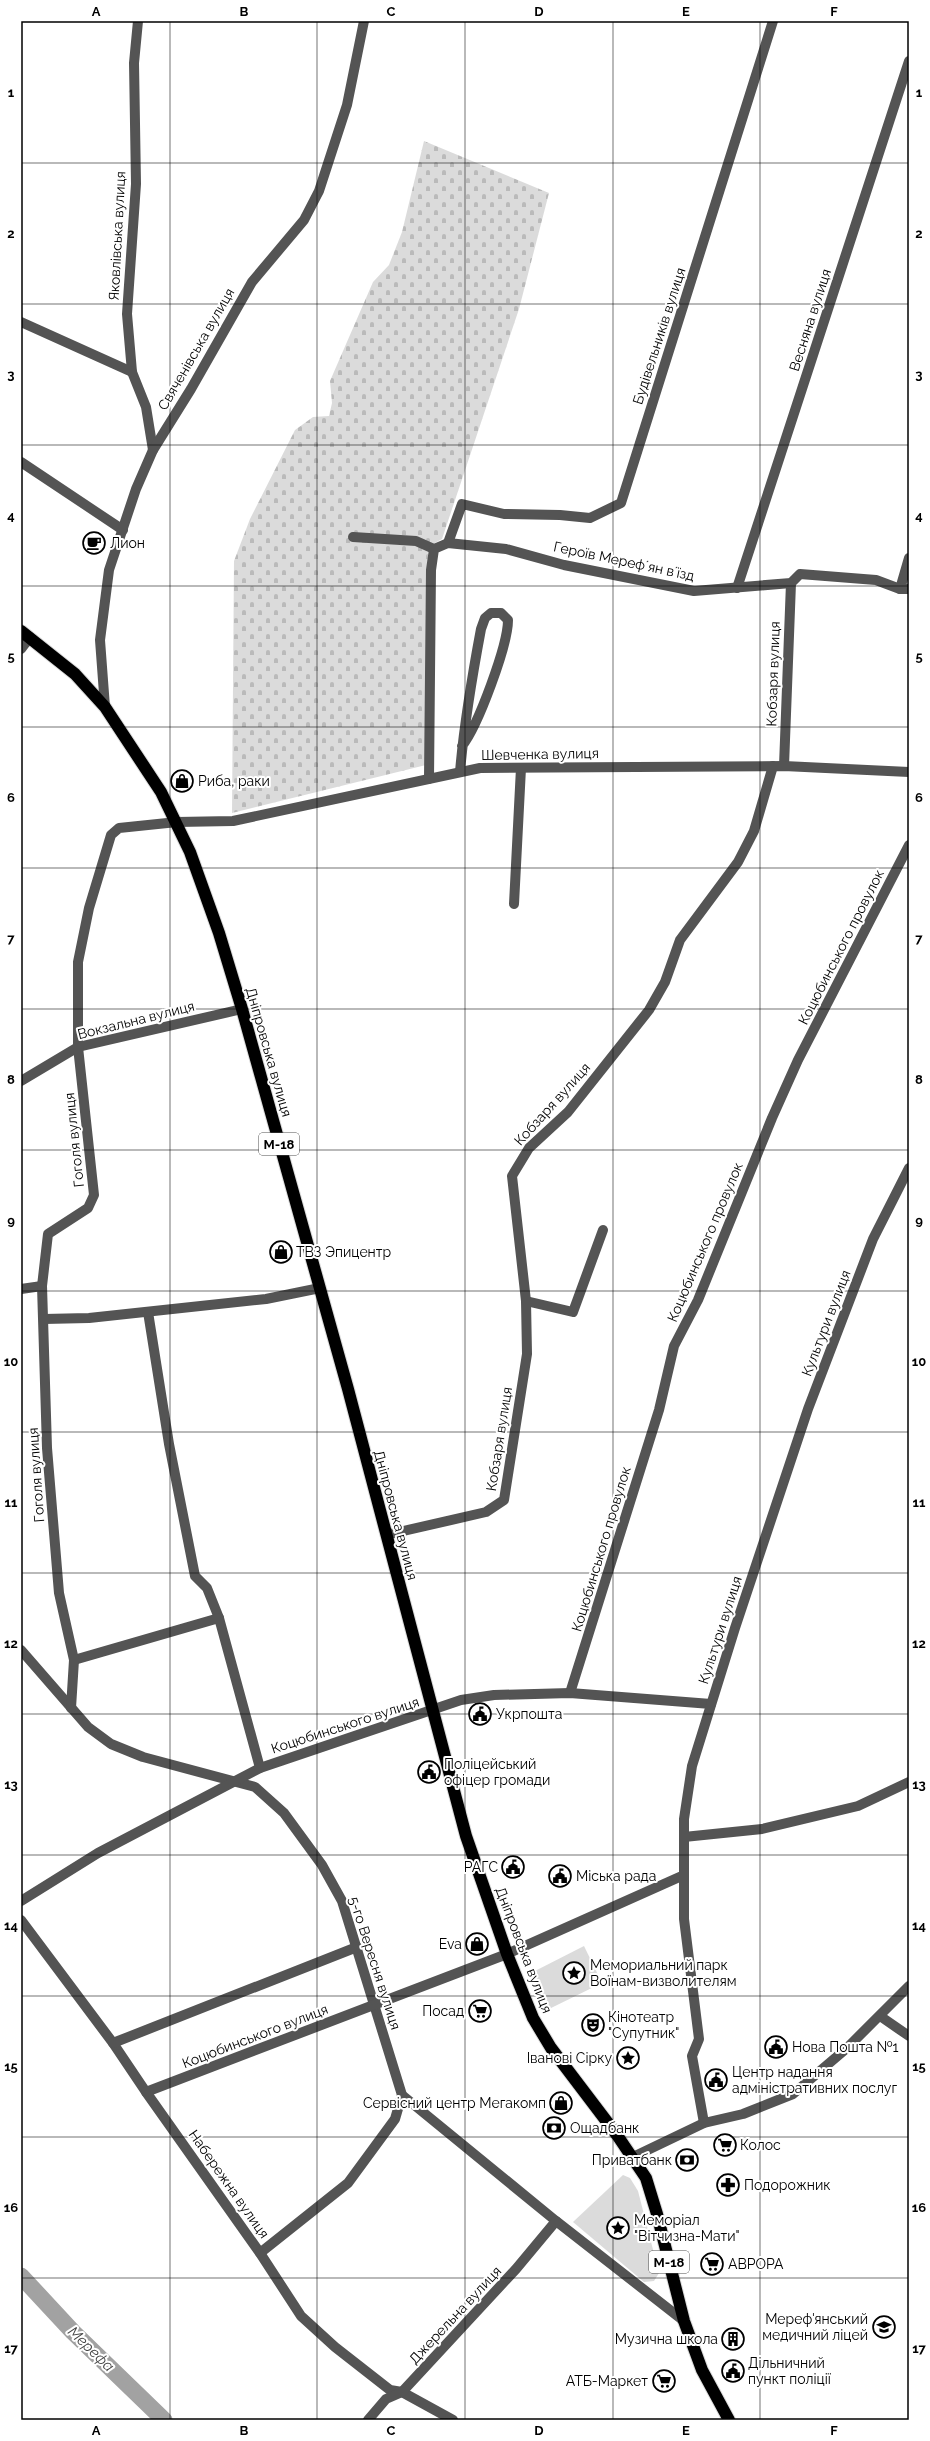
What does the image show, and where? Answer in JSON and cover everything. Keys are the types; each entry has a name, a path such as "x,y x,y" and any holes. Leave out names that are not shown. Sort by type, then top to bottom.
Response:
{"highway":[{"name":"Дніпровська вулиця","path":"26,634 75,674 105,707 142,761 177,822 202,881 242,1009 320,1288 466,1836 507,1954 533,2018 542,2034 633,2156 650,2189 684,2321 702,2370 729,2420"}],"street":[{"name":"Яковлівська вулиця","path":"138,21 134,63 136,184 127,314 132,372 146,407 153,450"},
{"name":"Свяченівська вулиця","path":"105,707 100,640 109,570 122,530 153,450 190,390 252,282 304,220 316,197 347,105 364,21"},
{"name":"Будівельників вулиця","path":"448,543 462,504 504,514 560,515 590,518 621,503 774,21"},
{"name":"Весняна вулиця","path":"737,588 909,61"},
{"path":"21,322 132,372"},
{"path":"21,462 122,530"},
{"path":"352,537 416,541 434,549 448,543"},
{"name":"Героїв Мерефʼян вʼїзд","path":"448,543 506,549 564,565 694,591 791,583 800,574 876,580 904,589"},
{"path":"429,779 431,570 434,549"},
{"path":"904,589 909,558"},
{"name":"Кобзаря вулиця","path":"386,1535 486,1512 504,1500 527,1354 526,1301 512,1176 529,1148 568,1112 649,1010 665,982 680,940 738,862 754,831 778,766 791,583"},
{"path":"460,772 462,746 481,629 485,618 490,612 501,613 508,620 502,652 480,714 471,735 462,746"},
{"path":"21,649 26,634"},
{"name":"Шевченка вулиця","path":"78,1047 78,962 89,908 111,835 119,828 177,822 233,821 480,768 778,766 909,772"},
{"path":"514,904 521,768"},
{"name":"Коцюбинського провулок","path":"570,1693 659,1410 674,1346 698,1300 772,1118 798,1060 909,845"},
{"name":"Вокзальна вулиця","path":"21,1082 78,1047 242,1009"},
{"name":"Гоголя вулиця","path":"71,1708 74,1660 59,1593 47,1448 42,1286 48,1234 88,1208 94,1195 78,1047"},
{"name":"Культури вулиця","path":"704,2123 692,2056 699,2038 684,1919 684,1819 692,1766 808,1409 873,1239 909,1168"},
{"path":"526,1301 573,1312 603,1230"},
{"path":"21,1290 42,1286"},
{"path":"44,1319 89,1318 266,1299 320,1288"},
{"path":"148,1312 168,1444 195,1576 207,1588 219,1618 260,1768"},
{"path":"74,1660 219,1618"},
{"name":"5-го Вересня вулиця","path":"21,1650 88,1727 111,1744 143,1757 255,1787 284,1813 322,1866 342,1901 402,2095"},
{"name":"Коцюбинського вулиця","path":"21,1901 98,1853 233,1780 260,1768 460,1700 494,1696 570,1693 711,1704"},
{"path":"684,1837 762,1829 858,1806 909,1782"},
{"name":"Коцюбинського вулиця","path":"146,2092 507,1954 684,1875"},
{"name":"Набережна вулиця","path":"21,1920 114,2043 146,2092 260,2253 301,2316 371,2376 390,2390 402,2392 453,2420"},
{"path":"114,2043 357,1947"},
{"path":"633,2156 704,2123 742,2114 793,2094 847,2048 909,1986"},
{"path":"880,2016 909,2036"},
{"path":"260,2253 348,2183 395,2119 402,2095 556,2221 684,2321"},
{"name":"Джерельна вулиця","path":"368,2420 386,2399 402,2392 516,2269 556,2221"}],"green space":[{"path":"424,141 549,193 519,309 442,539 428,547 426,765 232,813 234,561 250,519 295,430 313,417 329,416 332,403 330,381 373,282 389,265 402,232"},
{"path":"584,1946 602,1983 549,2009 531,1973"},
{"path":"623,2175 630,2178 638,2191 659,2273 654,2281 644,2282 573,2222"}],"waterway":[{"name":"Мерефа","path":"21,2276 73,2332 164,2420"}],"place":[{"name":"Лион","path":"94,543"},
{"name":"Риба, раки","path":"182,781"},
{"name":"ТВЗ Эпицентр","path":"281,1252"},
{"name":"Укрпошта","path":"480,1714"},
{"name":"Поліцейський офіцер громади","path":"429,1772"},
{"name":"РАГС","path":"513,1867"},
{"name":"Міська рада","path":"560,1876"},
{"name":"Eva","path":"477,1944"},
{"name":"Мемориальний парк Воїнам-визволителям","path":"574,1973"},
{"name":"Посад","path":"480,2011"},
{"name":"Кінотеатр \"Супутник\"","path":"593,2025"},
{"name":"Нова Пошта №1","path":"776,2047"},
{"name":"Іванові Сірку","path":"628,2058"},
{"name":"Центр надання адміністративних послуг","path":"716,2080"},
{"name":"Сервісний центр Мегакомп","path":"561,2103"},
{"name":"Ощадбанк","path":"554,2128"},
{"name":"Колос","path":"725,2145"},
{"name":"Приватбанк","path":"687,2160"},
{"name":"Подорожник","path":"728,2185"},
{"name":"Меморіал \"Вітчизна-Мати\"","path":"618,2228"},
{"name":"АВРОРА","path":"712,2264"},
{"name":"Мереф'янський медичний ліцей","path":"884,2327"},
{"name":"Музична школа","path":"733,2339"},
{"name":"Дільничний пункт поліції","path":"733,2371"},
{"name":"АТБ-Маркет","path":"664,2381"}]}
